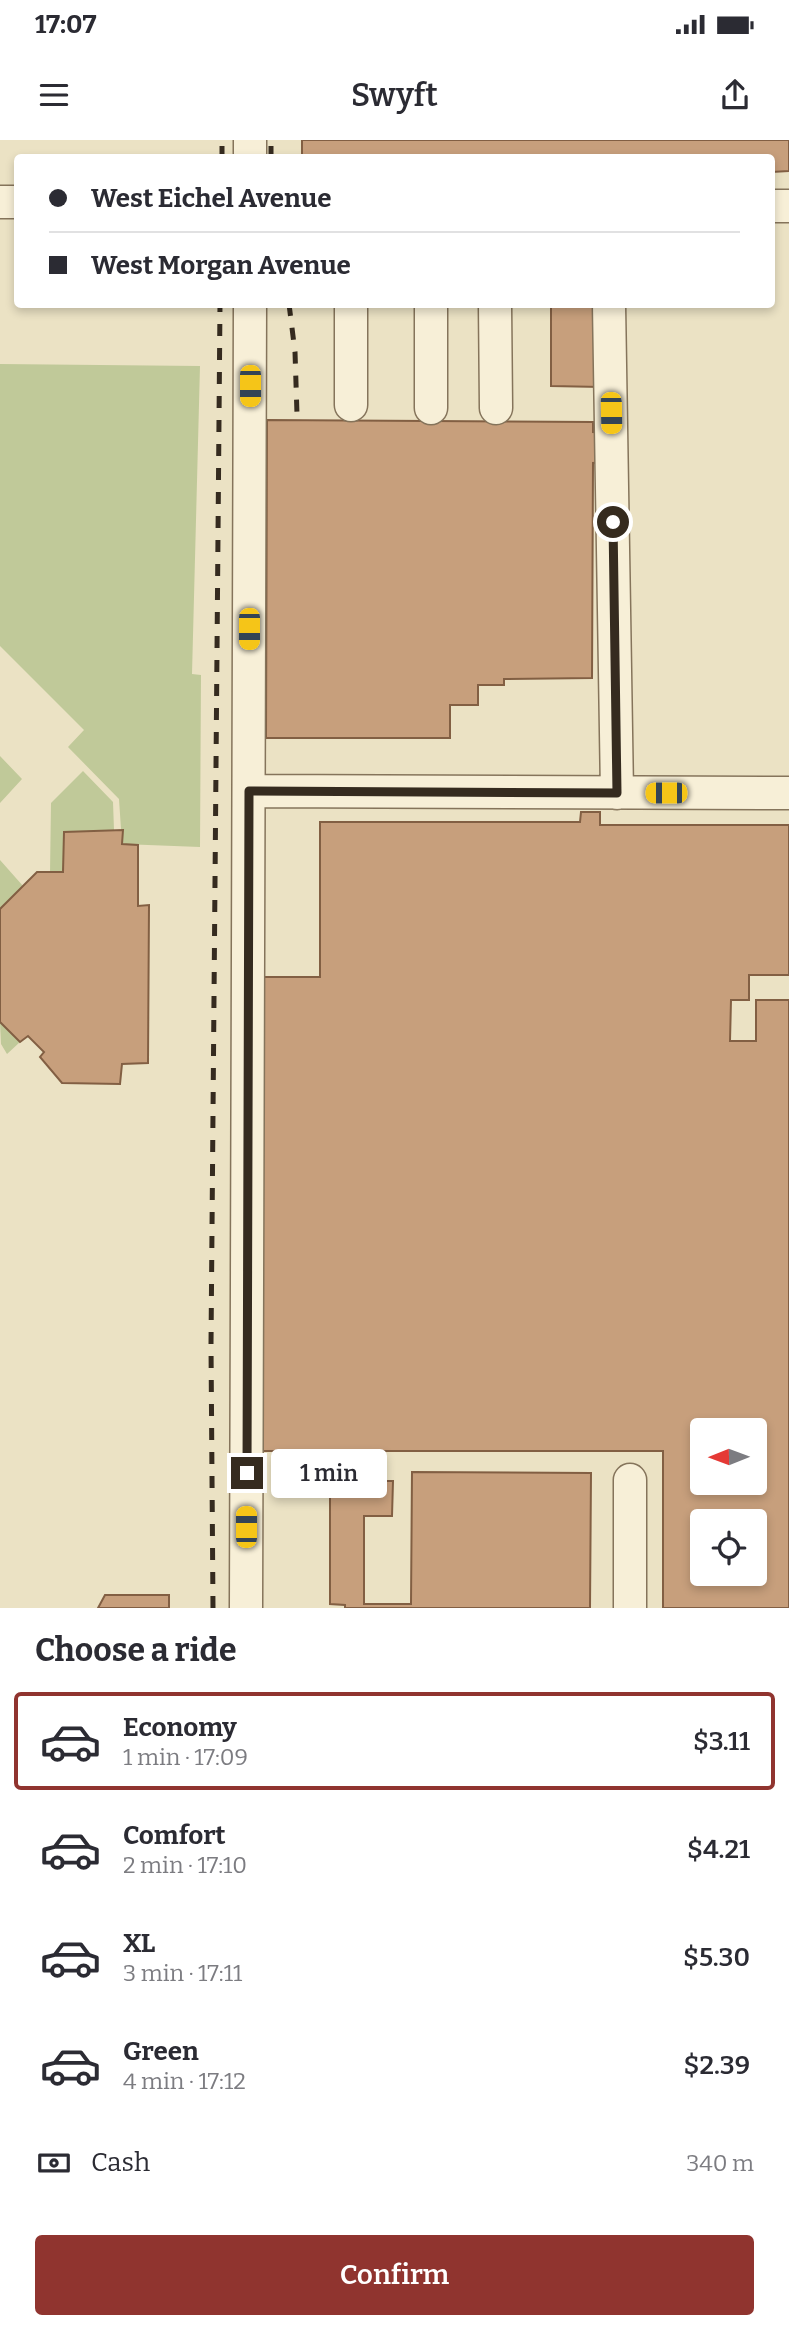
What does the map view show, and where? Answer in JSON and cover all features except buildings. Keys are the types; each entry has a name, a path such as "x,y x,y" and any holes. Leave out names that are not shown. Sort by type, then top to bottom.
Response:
{"street":[{"path":"246,1608 250,308"},
{"path":"351,308 351,405"},
{"path":"431,308 431,408"},
{"path":"495,308 496,408"},
{"path":"610,308 617,793"},
{"path":"249,791 789,793"},
{"path":"630,1480 630,1608"}],"green space":[{"path":"0,364 200,366 192,674 201,675 200,847 122,844 119,799 68,747 84,730 0,646"},
{"path":"0,756 22,779 0,803"},
{"path":"83,771 113,802 114,830 64,832 63,872 50,873 51,803"},
{"path":"0,860 23,886 0,909"},
{"path":"0,1022 20,1042 7,1054 1,1044"}],"railway":[{"path":"222,140 222,154"},
{"path":"271,140 271,154"},
{"path":"213,1608 211,1345 220,308"},
{"path":"290,308 295,352 297,414"}],"route":[{"path":"247,1473 249,791 617,793 613,522"}]}
